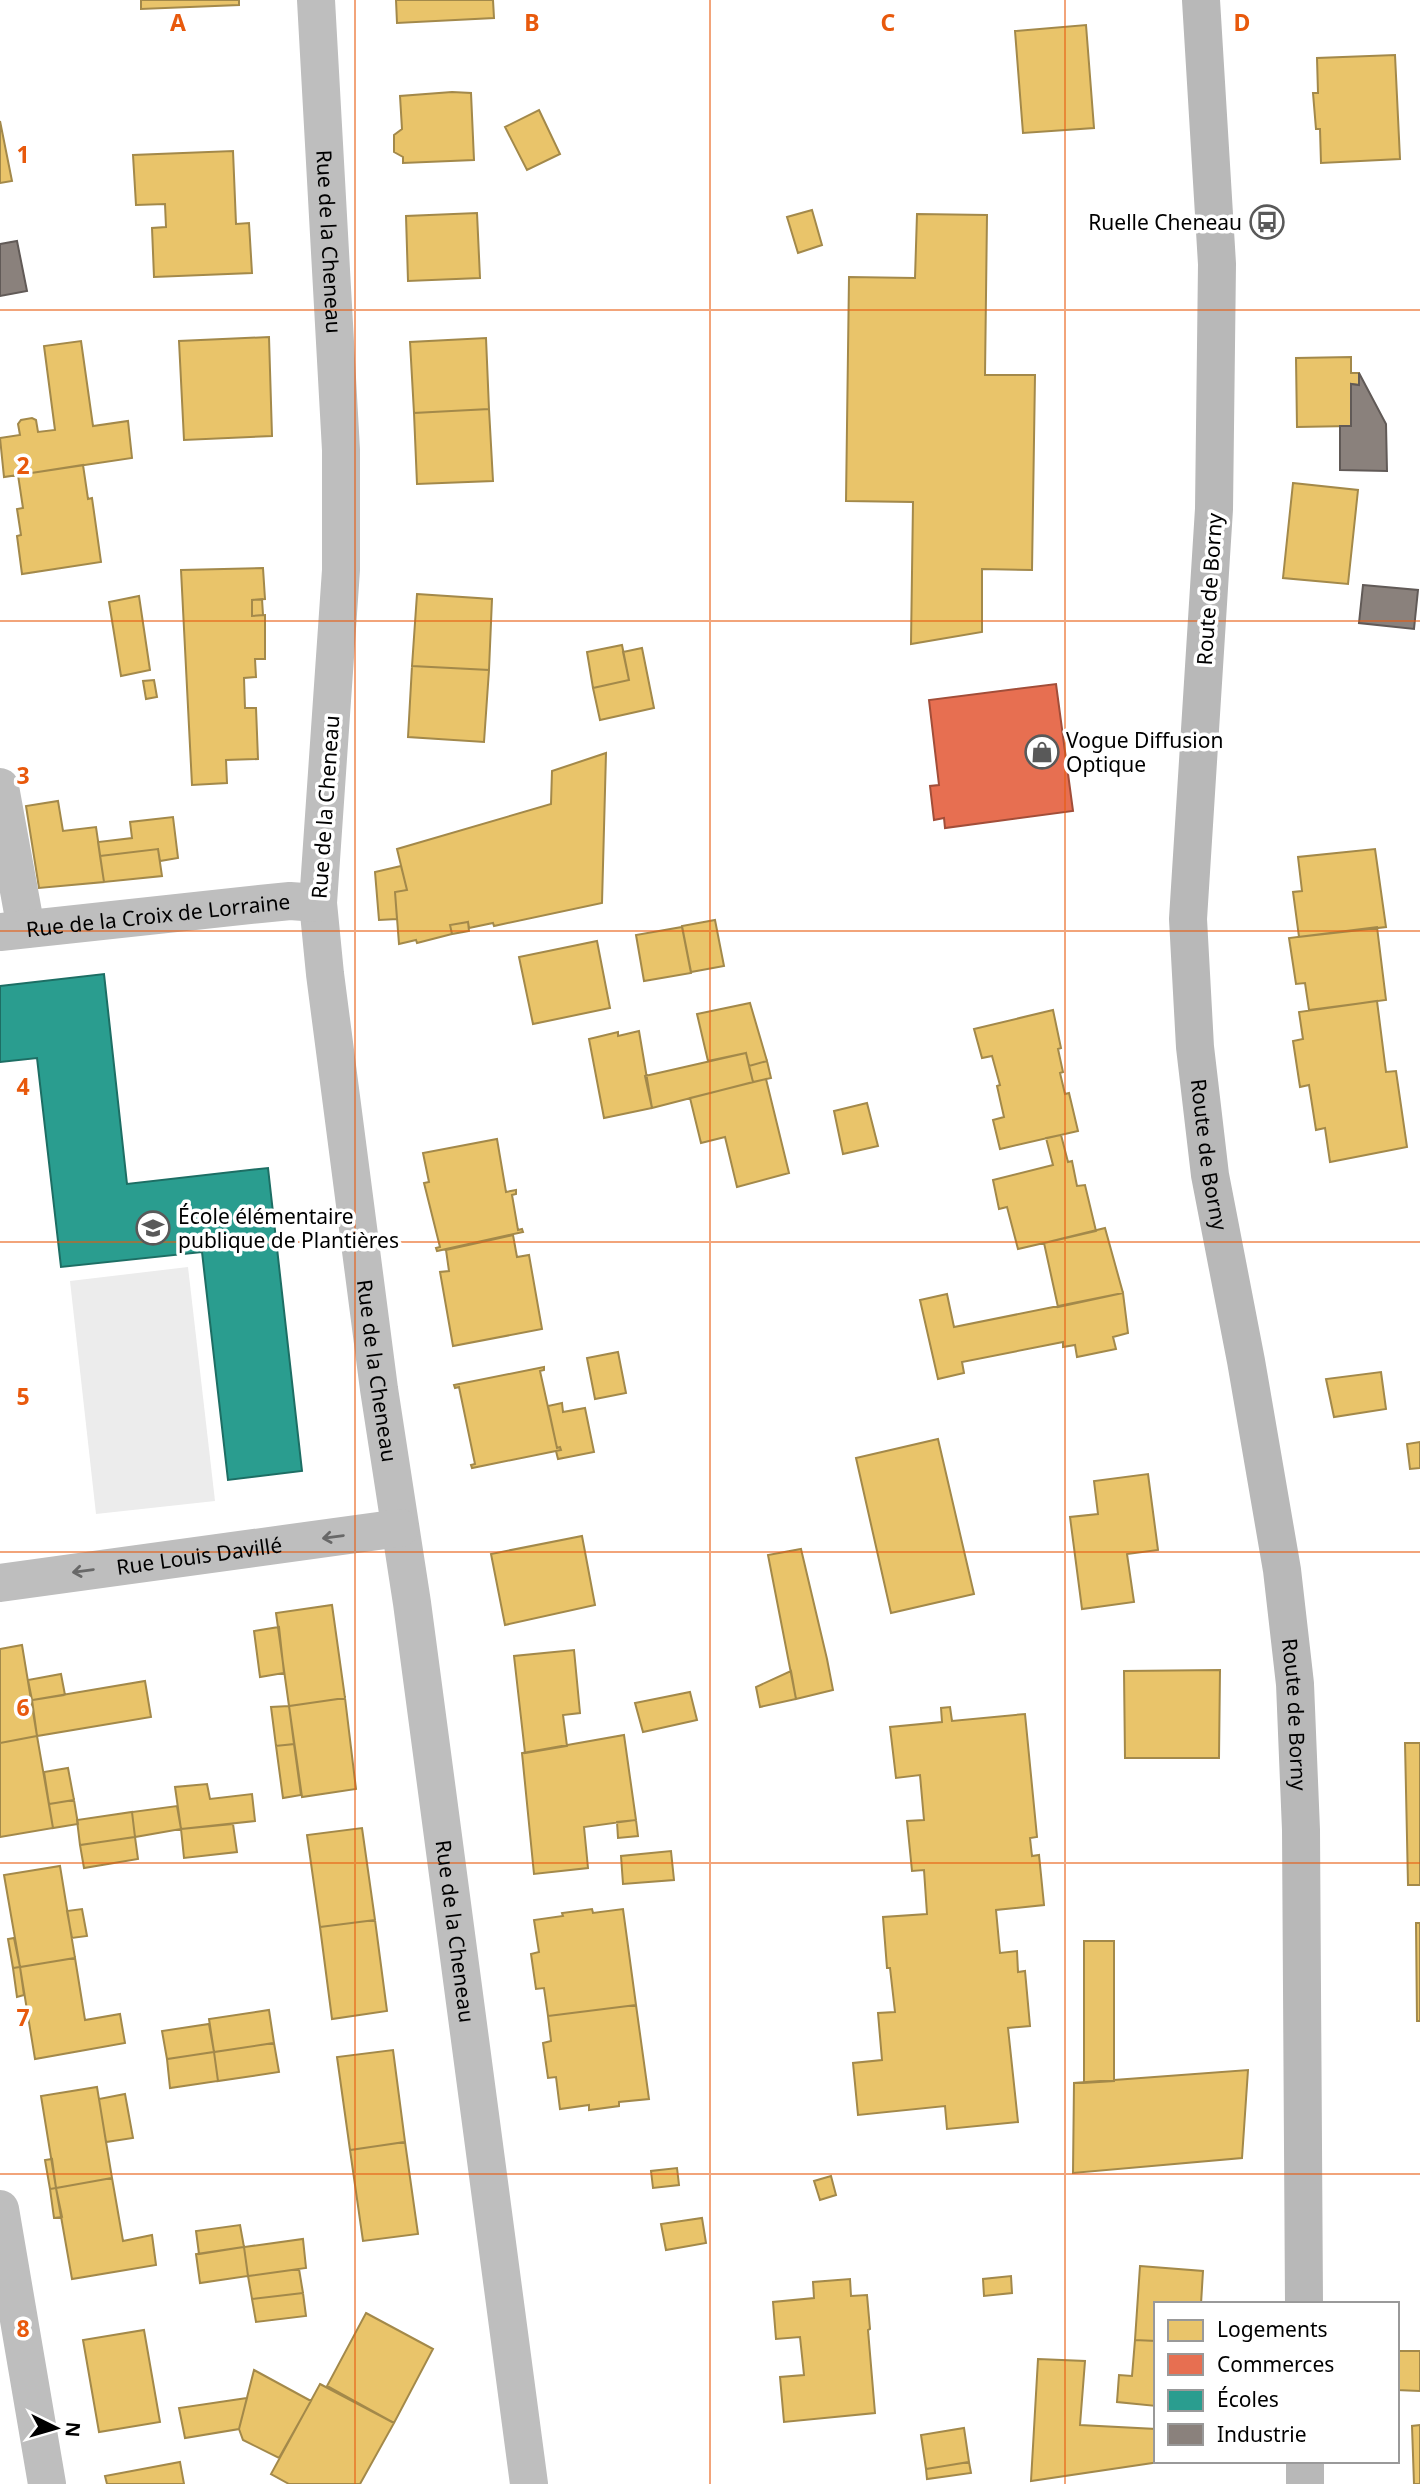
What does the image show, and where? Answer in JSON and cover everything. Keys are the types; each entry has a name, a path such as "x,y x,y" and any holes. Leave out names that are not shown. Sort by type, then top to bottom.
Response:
{"street":[{"name":"Rue de la Cheneau","path":"316,0 341,450 341,570 318,903 379,1388 529,2484"},
{"name":"Route de Borny","path":"1201,0 1217,264 1214,509 1188,919 1195,1047 1210,1175 1246,1360 1282,1570 1295,1684 1301,1829 1304,2302"},
{"path":"0,787 13,930"},
{"name":"Rue de la Croix de Lorraine","path":"13,930 290,901 318,903"},
{"name":"Rue Louis Davillé","path":"0,1583 400,1528"},
{"path":"0,2210 47,2484"},
{"path":"1305,2463 1305,2484"}],"shaded area":[{"path":"188,1267 215,1501 96,1514 70,1281"}],"building: Logements":[{"path":"141,0 239,0 239,5 141,9"},
{"path":"396,0 493,0 494,18 397,23"},
{"path":"1086,25 1094,128 1023,133 1015,31"},
{"path":"1395,55 1400,159 1321,163 1320,129 1316,129 1313,93 1318,93 1317,58"},
{"path":"471,93 474,160 403,163 403,157 394,152 394,135 402,129 400,96"},
{"path":"539,110 560,154 527,170 505,127"},
{"path":"0,121 12,181 0,183"},
{"path":"233,151 236,224 249,223 252,273 154,277 152,228 166,227 165,204 136,205 133,155"},
{"path":"812,210 822,245 798,253 787,217"},
{"path":"477,213 480,278 408,281 406,216"},
{"path":"917,214 987,215 985,375 1035,375 1032,570 982,569 982,632 911,644 913,502 846,501 849,277 915,278"},
{"path":"269,337 272,436 184,440 179,341"},
{"path":"486,338 489,409 414,413 410,342"},
{"path":"81,341 93,426 128,421 132,458 4,477 0,438 20,435 18,424 21,420 32,418 36,420 38,432 55,430 44,346"},
{"path":"1351,357 1351,373 1359,373 1359,385 1351,384 1351,426 1297,427 1296,358"},
{"path":"489,409 493,481 417,484 414,413"},
{"path":"83,465 88,499 92,498 101,562 22,574 17,509 23,508 18,475"},
{"path":"1293,483 1358,490 1348,584 1283,578"},
{"path":"263,568 265,599 252,600 252,616 265,615 265,659 255,659 256,677 244,678 245,708 256,708 258,759 226,760 227,783 192,785 181,570"},
{"path":"417,594 492,599 489,670 412,666"},
{"path":"139,596 150,670 121,676 109,602"},
{"path":"262,599 263,615 252,616 252,600"},
{"path":"622,645 629,680 593,688 587,652"},
{"path":"642,648 654,708 600,720 593,688 629,680 623,652"},
{"path":"412,666 489,670 484,742 408,737"},
{"path":"154,680 157,697 146,699 143,681"},
{"path":"606,753 602,903 494,926 493,923 469,928 468,922 450,925 452,934 417,943 416,940 399,944 395,892 407,890 397,849 551,804 552,771"},
{"path":"58,801 63,831 96,827 104,882 39,888 26,806"},
{"path":"173,817 178,858 160,861 158,849 100,856 98,842 132,838 130,822"},
{"path":"158,849 162,876 104,882 100,856"},
{"path":"1375,849 1386,927 1299,937 1293,892 1302,891 1298,857"},
{"path":"401,866 407,890 395,892 397,919 379,920 375,872"},
{"path":"715,920 724,966 691,972 682,926"},
{"path":"468,922 469,931 452,934 450,925"},
{"path":"682,927 691,973 644,981 636,935"},
{"path":"1377,927 1386,1000 1309,1010 1305,983 1296,984 1289,938"},
{"path":"597,941 610,1008 533,1024 519,957"},
{"path":"1377,1001 1386,1072 1396,1071 1407,1147 1330,1162 1325,1128 1316,1130 1309,1085 1300,1087 1293,1041 1303,1039 1299,1012"},
{"path":"750,1003 767,1061 749,1066 746,1053 708,1061 697,1014"},
{"path":"1053,1010 1061,1048 1058,1049 1063,1072 1060,1073 1065,1094 1069,1093 1078,1131 1000,1149 993,1120 1004,1117 997,1086 1000,1085 992,1056 982,1058 974,1029"},
{"path":"639,1031 652,1108 604,1118 589,1039 618,1032 618,1036"},
{"path":"746,1053 753,1082 652,1108 645,1076"},
{"path":"767,1061 771,1078 753,1082 749,1066"},
{"path":"766,1079 789,1173 737,1187 725,1137 701,1143 690,1098"},
{"path":"867,1103 878,1146 843,1154 834,1111"},
{"path":"1061,1135 1068,1162 1072,1161 1077,1186 1085,1185 1096,1231 1018,1249 1007,1207 999,1209 993,1180 1053,1165 1046,1138"},
{"path":"497,1139 506,1192 516,1190 516,1194 512,1195 518,1230 522,1229 523,1232 437,1251 436,1248 440,1247 424,1183 429,1182 423,1153"},
{"path":"1105,1228 1123,1293 1058,1307 1044,1243"},
{"path":"513,1235 517,1257 529,1255 542,1329 453,1346 440,1272 449,1271 446,1250"},
{"path":"1123,1293 1128,1333 1113,1337 1116,1349 1077,1357 1075,1345 1063,1347 1063,1342 962,1362 964,1373 938,1379 920,1300 947,1294 954,1327"},
{"path":"618,1352 626,1393 595,1399 587,1358"},
{"path":"544,1367 544,1370 540,1371 557,1448 560,1447 561,1450 472,1468 471,1465 475,1464 459,1387 455,1388 454,1385"},
{"path":"1381,1372 1386,1409 1334,1417 1326,1379"},
{"path":"562,1403 563,1412 585,1408 594,1452 558,1459 556,1451 561,1450 560,1447 557,1448 548,1406"},
{"path":"938,1439 974,1594 891,1613 856,1458"},
{"path":"1420,1442 1420,1468 1410,1469 1407,1444"},
{"path":"1148,1474 1158,1550 1127,1554 1134,1602 1082,1609 1070,1517 1098,1514 1094,1481"},
{"path":"582,1536 595,1605 505,1625 491,1554"},
{"path":"801,1549 833,1690 796,1699 768,1555"},
{"path":"332,1605 345,1698 289,1706 276,1613"},
{"path":"279,1627 284,1673 260,1677 254,1631"},
{"path":"22,1645 37,1736 0,1743 0,1649"},
{"path":"574,1650 580,1713 563,1715 567,1746 525,1753 514,1656"},
{"path":"1220,1670 1219,1758 1125,1758 1124,1671"},
{"path":"791,1671 796,1699 760,1707 756,1687"},
{"path":"61,1674 65,1695 32,1700 28,1680"},
{"path":"145,1681 151,1717 37,1736 32,1700"},
{"path":"690,1692 697,1720 643,1732 635,1703"},
{"path":"345,1698 356,1789 302,1797 289,1706"},
{"path":"289,1706 294,1744 276,1746 271,1707"},
{"path":"950,1707 952,1721 1025,1714 1037,1837 1030,1838 1032,1856 1039,1855 1044,1905 996,1910 1000,1953 1017,1951 1018,1972 1025,1971 1030,2026 1008,2028 1018,2122 947,2129 945,2106 858,2115 853,2063 882,2060 878,2013 895,2012 890,1968 887,1968 883,1917 927,1914 924,1870 912,1871 907,1821 924,1820 920,1775 896,1778 890,1727 942,1722 941,1708"},
{"path":"624,1735 636,1820 584,1827 588,1868 534,1874 522,1753"},
{"path":"37,1736 53,1828 0,1837 0,1743"},
{"path":"1405,1743 1420,1743 1420,1885 1408,1885"},
{"path":"294,1744 301,1795 283,1798 276,1746"},
{"path":"68,1768 74,1800 49,1804 44,1772"},
{"path":"207,1784 210,1799 252,1794 255,1821 181,1829 175,1787"},
{"path":"74,1800 78,1824 53,1828 49,1804"},
{"path":"177,1806 181,1829 135,1837 132,1812"},
{"path":"132,1812 135,1837 80,1845 77,1820"},
{"path":"636,1820 638,1836 618,1838 617,1822"},
{"path":"233,1824 237,1852 184,1858 181,1829"},
{"path":"362,1828 375,1920 320,1927 307,1835"},
{"path":"135,1837 138,1859 84,1868 80,1845"},
{"path":"671,1851 674,1880 623,1884 621,1856"},
{"path":"60,1866 75,1958 20,1967 4,1875"},
{"path":"82,1909 87,1936 72,1938 67,1911"},
{"path":"592,1909 593,1913 623,1909 636,2005 548,2016 544,1988 536,1989 531,1954 539,1952 534,1920"},
{"path":"375,1920 387,2011 332,2019 320,1927"},
{"path":"1416,1923 1420,1923 1420,2021 1417,2021"},
{"path":"14,1938 20,1967 13,1968 8,1939"},
{"path":"1084,1941 1114,1941 1114,2081 1084,2083"},
{"path":"75,1958 85,2020 120,2014 125,2043 35,2059 20,1967"},
{"path":"20,1967 24,1995 17,1997 13,1968"},
{"path":"636,2005 649,2099 619,2102 619,2106 589,2110 589,2105 560,2109 556,2077 548,2078 543,2043 551,2041 548,2016"},
{"path":"269,2010 274,2043 214,2052 209,2019"},
{"path":"209,2024 214,2052 167,2059 162,2031"},
{"path":"274,2043 279,2072 218,2081 214,2052"},
{"path":"393,2050 405,2142 350,2150 337,2057"},
{"path":"214,2052 218,2081 170,2088 167,2059"},
{"path":"1248,2070 1242,2158 1073,2173 1074,2083"},
{"path":"97,2087 112,2178 56,2188 41,2096"},
{"path":"125,2094 133,2138 106,2142 99,2099"},
{"path":"405,2142 418,2234 363,2241 350,2150"},
{"path":"52,2159 56,2188 50,2189 45,2160"},
{"path":"677,2168 679,2185 653,2188 651,2171"},
{"path":"831,2176 836,2195 820,2200 814,2181"},
{"path":"112,2178 123,2241 152,2235 156,2265 72,2279 56,2188"},
{"path":"56,2188 62,2217 54,2218 50,2189"},
{"path":"702,2218 706,2243 666,2250 661,2224"},
{"path":"240,2225 244,2247 199,2254 196,2231"},
{"path":"303,2239 306,2268 248,2276 244,2247"},
{"path":"244,2247 248,2276 200,2283 196,2254"},
{"path":"1140,2266 1203,2271 1201,2302 1154,2302 1154,2341 1135,2340"},
{"path":"299,2269 303,2293 252,2299 248,2276"},
{"path":"1011,2276 1012,2293 984,2296 983,2279"},
{"path":"850,2279 851,2296 867,2295 875,2413 784,2422 780,2377 804,2375 800,2337 776,2339 773,2302 814,2298 813,2282"},
{"path":"303,2293 306,2316 256,2322 252,2299"},
{"path":"366,2313 433,2349 394,2423 327,2386"},
{"path":"144,2330 160,2422 99,2432 83,2340"},
{"path":"1135,2340 1154,2341 1154,2406 1117,2402 1119,2375 1132,2376"},
{"path":"1399,2351 1420,2351 1420,2391 1399,2390"},
{"path":"1038,2359 1085,2361 1080,2425 1154,2429 1154,2463 1031,2481"},
{"path":"254,2370 311,2401 279,2458 243,2440 239,2429"},
{"path":"320,2384 394,2423 360,2484 289,2484 271,2474"},
{"path":"247,2398 239,2429 185,2438 179,2408"},
{"path":"1420,2425 1420,2484 1414,2484 1412,2426"},
{"path":"964,2428 969,2462 926,2469 921,2435"},
{"path":"180,2462 184,2484 107,2484 105,2476"},
{"path":"969,2462 971,2473 927,2479 926,2469"}],"building: Commerces":[{"path":"1056,684 1073,811 945,828 944,818 934,820 930,786 939,785 929,700"}],"building: Écoles":[{"path":"104,974 127,1184 268,1168 302,1471 228,1480 202,1252 61,1267 37,1058 0,1062 0,986"}],"building: Industrie":[{"path":"17,241 27,291 0,296 0,244"},
{"path":"1359,373 1386,424 1387,471 1340,470 1340,426 1351,426 1351,384 1359,385"},
{"path":"1363,585 1418,590 1414,629 1359,623"}],"place":[{"name":"Ruelle Cheneau","path":"1267,222"},
{"name":"Vogue Diffusion Optique","path":"1042,752"},
{"name":"École élémentaire publique de Plantières","path":"153,1228"}]}
